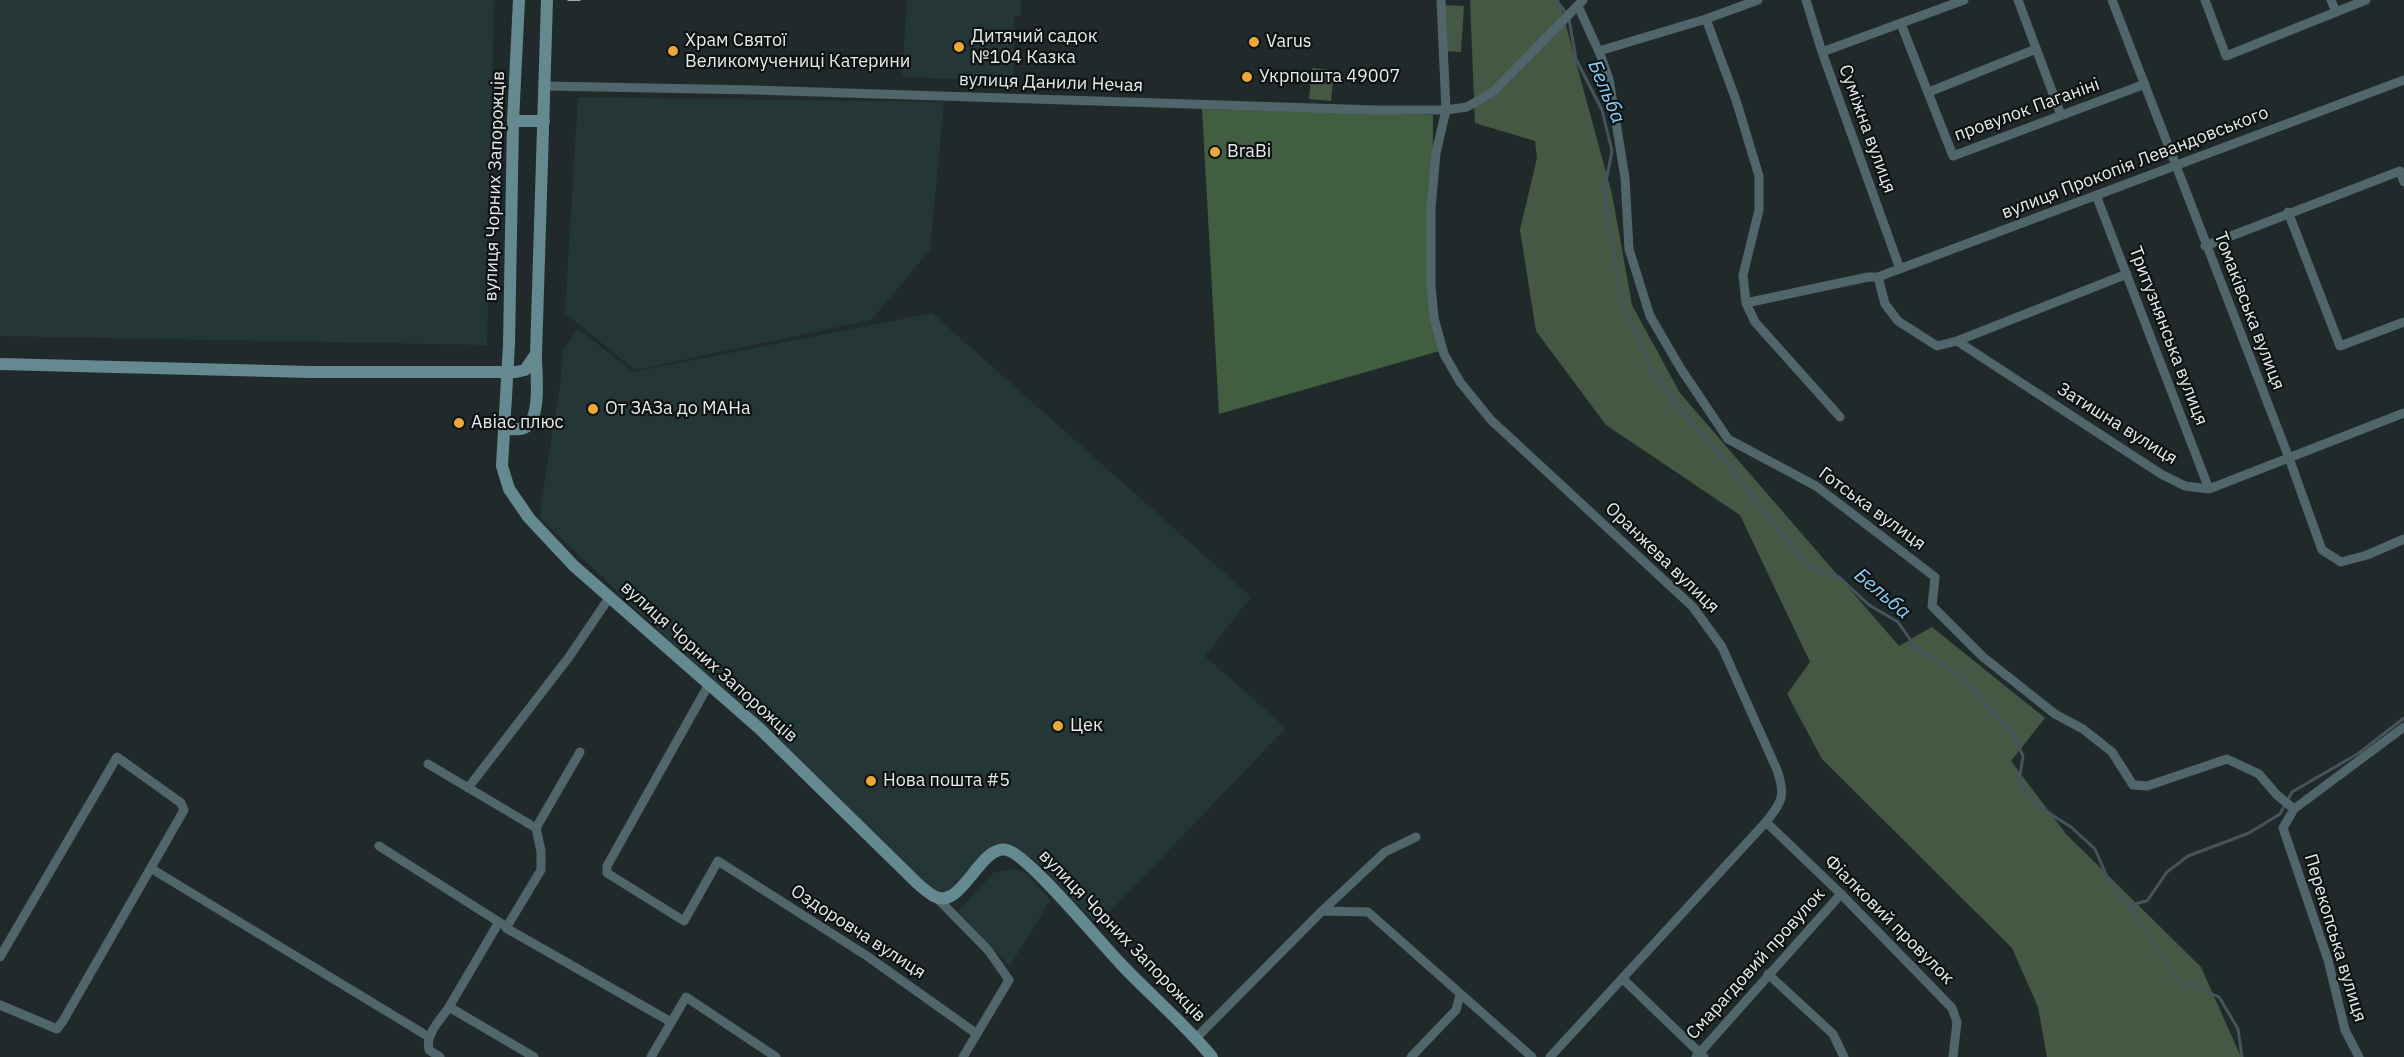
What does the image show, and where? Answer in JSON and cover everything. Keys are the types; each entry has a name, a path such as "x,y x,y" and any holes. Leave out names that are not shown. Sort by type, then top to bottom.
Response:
{"main road":[{"name":"вулиця Чорних Запорожців","path":"519,0 513,121 509,344 502,466 513,498 538,529 609,598 760,729 917,884 937,898 955,894 986,858 997,850 1006,849 1015,853 1058,894 1120,964 1196,1038"},
{"path":"505,429 526,427 534,418 547,0"},
{"path":"513,121 544,121"},
{"path":"0,364 310,372 507,372 525,370 532,363 536,354"},
{"path":"1196,1038 1212,1057"}],"street":[{"path":"1441,0 1446,110"},
{"path":"1599,51 1706,19 1758,0"},
{"name":"Суміжна вулиця","path":"1806,0 1822,52 1900,269"},
{"path":"1822,52 1964,0"},
{"path":"2018,0 2061,115"},
{"name":"Томаківська вулиця","path":"2112,0 2205,246 2289,458 2322,550 2342,562 2367,555 2404,539"},
{"path":"2205,0 2226,56 2366,0"},
{"path":"2331,0 2336,12"},
{"name":"вулиця Данили Нечая","path":"545,86 754,90 1376,110 1446,110 1467,107 1494,91 1578,6"},
{"name":"Готська вулиця","path":"1578,6 1609,79 1625,178 1629,249 1650,316 1681,369 1728,439 1816,486 1935,577 1932,606 1983,657 2055,714 2084,729 2112,752 2133,785 2147,786 2227,759 2259,774 2291,807"},
{"path":"1706,19 1737,100 1758,176 1759,210 1743,274 1746,303 1755,322 1840,417"},
{"name":"провулок Паганіні","path":"1902,24 1953,156 2145,84"},
{"path":"1929,92 2037,49"},
{"name":"вулиця Прокопія Левандовського","path":"1746,303 1868,277 1878,277 2404,80"},
{"name":"Оранжева вулиця","path":"1446,110 1436,153 1431,208 1434,318 1444,354 1460,382 1491,420 1693,607 1711,628 1722,647 1782,783 1780,803 1766,822 1550,1057"},
{"path":"2205,246 2288,212 2400,171 2404,182"},
{"name":"Тритузнянська вулиця","path":"2096,195 2209,489"},
{"path":"2288,212 2340,346 2404,322"},
{"path":"1878,277 1885,304 1898,321 1937,346 1957,341 2127,274"},
{"name":"Затишна вулиця","path":"1957,341 2161,474 2185,486 2209,489"},
{"path":"2209,489 2404,412"},
{"path":"468,788 570,657 609,598"},
{"name":"Оздоровча вулиця","path":"709,684 606,868 607,873 684,921 718,861 867,956 977,1034"},
{"path":"2291,807 2404,727"},
{"path":"441,1057 429,1050 429,1037 541,870 542,851 536,828 580,752"},
{"path":"0,957 117,757 181,803 184,810 57,1029 0,1005"},
{"path":"428,764 536,828"},
{"name":"Перекопська вулиця","path":"2291,807 2283,828 2328,960 2345,1030 2359,1057"},
{"name":"Фіалковий провулок","path":"1766,822 1841,894 1952,1008 1957,1022 1953,1057"},
{"path":"1196,1038 1322,911 1385,852 1416,837"},
{"path":"379,846 502,925 671,1022"},
{"path":"152,868 429,1037"},
{"name":"Смарагдовий провулок","path":"1700,1056 1768,974 1841,894"},
{"name":"вулиця Чорних Запорожців","path":"937,898 988,950 1010,980 977,1034"},
{"path":"1322,911 1368,912 1532,1057"},
{"path":"1768,974 1833,1034 1844,1057"},
{"path":"1623,979 1700,1056"},
{"path":"1411,1057 1456,1010 1460,1003 1460,995"},
{"path":"651,1057 686,997 776,1057"},
{"path":"449,1007 534,1057"},
{"path":"963,1057 977,1034"}],"shaded area":[{"path":"0,0 494,0 487,345 0,336"},
{"name":"Дитячий садок №104 Казка","path":"907,0 1021,0 1021,16 1014,16 1014,81 902,77"},
{"path":"578,97 944,102 930,250 871,320 635,370 565,313"},
{"path":"932,313 1251,597 1205,656 1286,728 1097,925 1034,859 999,843 949,892 938,895 539,517 560,386 563,350 578,329 633,372"},
{"path":"1011,869 1025,872 1050,900 1010,966 958,912 993,873"}],"green space":[{"path":"1470,0 1559,0 1612,194 1632,305 1680,393 1899,646 1932,627 2045,718 2011,761 2066,834 2201,967 2241,1057 2047,1057 2038,1007 2012,948 1822,759 1787,694 1810,662 1740,515 1606,425 1536,331 1520,230 1537,158 1535,141 1475,123"},
{"path":"1446,5 1464,6 1461,52 1444,51"},
{"path":"1312,68 1334,70 1331,101 1309,99"},
{"path":"1202,109 1433,115 1432,289 1443,350 1219,414"}],"waterway":[{"name":"Бельба","path":"1556,0 1566,13"},
{"name":"Бельба","path":"1569,19 1576,59 1602,110 1612,151 1604,192 1621,299 1653,372 1807,566 1839,577 1869,605 1898,622 1916,648 1962,678 2013,734 2023,756 2019,781 2035,804 2071,827 2095,849 2108,879 2129,905 2176,978 2219,997 2238,1029 2242,1057"},
{"path":"2130,905 2147,901 2167,872 2188,856 2249,833 2280,814 2292,792 2359,753 2404,718"}],"tram line":[{"path":"568,0 580,0"}],"place":[{"name":"Varus","path":"1254,42"},
{"name":"Дитячий садок №104 Казка","path":"959,47"},
{"name":"Храм Святої Великомучениці Катерини","path":"673,51"},
{"name":"Укрпошта 49007","path":"1247,77"},
{"name":"BraBi","path":"1215,152"},
{"name":"От ЗАЗа до МАНа","path":"593,409"},
{"name":"Авіас плюс","path":"459,423"},
{"name":"Цек","path":"1058,726"},
{"name":"Нова пошта #5","path":"871,781"}]}
